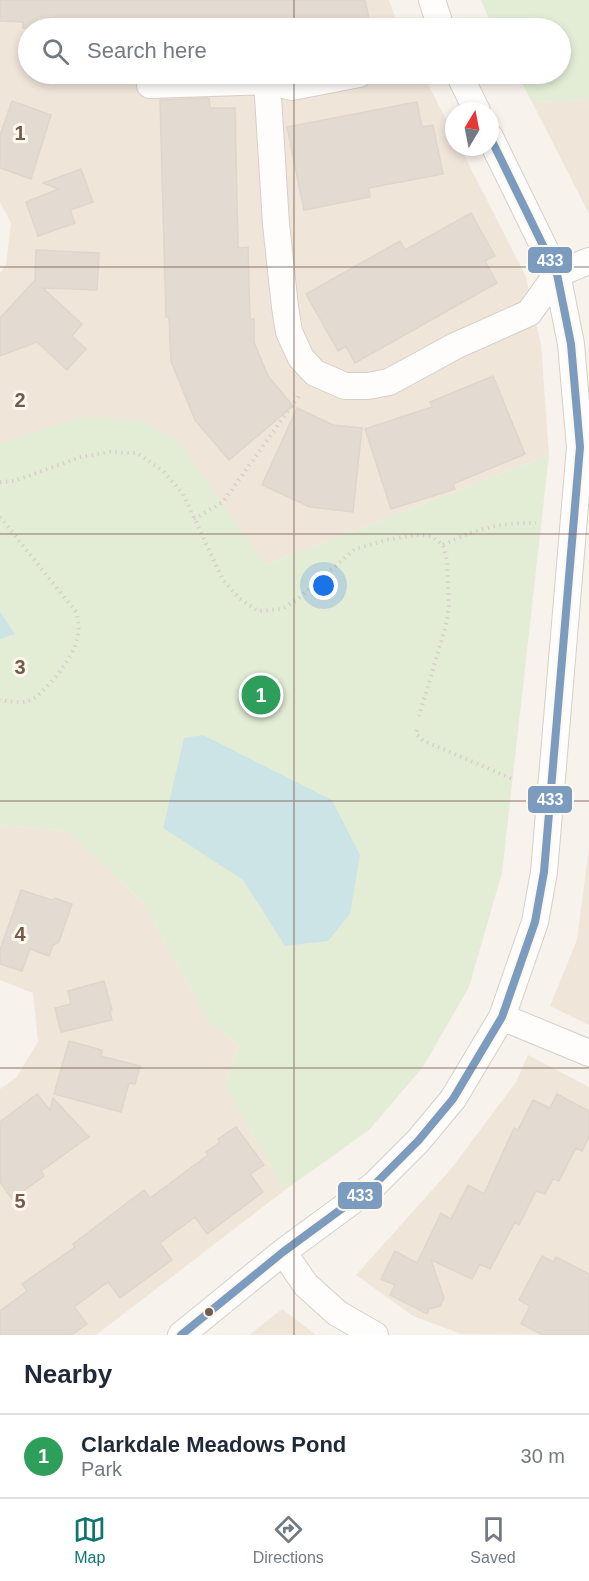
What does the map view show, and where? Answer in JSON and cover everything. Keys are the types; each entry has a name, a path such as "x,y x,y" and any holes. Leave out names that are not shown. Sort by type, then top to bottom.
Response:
{"street":[{"path":"432,0 438,18"},
{"path":"150,85 179,84"},
{"path":"267,84 276,224 289,332 300,358 315,373 345,386 368,386 389,382 455,346 529,312 557,274 589,261"},
{"path":"280,84 292,87 307,84"},
{"path":"464,84 473,102"},
{"path":"181,1335 283,1252 374,1185 418,1141 453,1099 502,1017 536,921 544,872 580,447 571,344 557,274 499,155"},
{"path":"502,1017 589,1053"},
{"path":"283,1252 306,1284 337,1313 375,1335"}],"path":[{"path":"194,519 223,501 315,373"},
{"path":"0,482 14,481 81,457 110,452 137,453 163,471 183,494 224,580 239,598 258,611 282,609 299,598 355,549 386,540 416,535 431,536 443,545 447,560 449,608 419,716"},
{"path":"0,517 77,613 79,628 77,642 70,656 40,693 28,701 0,700"},
{"path":"443,545 469,532 495,525 536,524"},
{"path":"417,730 416,734 424,741 515,780"}],"shaded area":[{"path":"0,0 389,0 395,18 18,18 18,84 428,84 445,117 445,156 465,156 526,277 541,345 549,455 266,565 179,442 0,444 0,273 6,265 11,223 0,202"},
{"path":"589,100 589,214 532,102"},
{"path":"0,825 66,831 144,903 209,1022 239,1045 225,1086 285,1190 96,1335 0,1335 0,1089 16,1078 38,1042 33,993 0,980"},
{"path":"589,847 589,1025 550,1006 577,940"},
{"path":"528,1055 589,1087 589,1335 461,1334 413,1316 356,1275 451,1169 516,1082"},
{"path":"282,1309 316,1335 249,1335"}],"green space":[{"path":"481,0 589,0 589,100 532,102 522,84 571,84 571,18 489,18"},
{"path":"81,417 140,420 179,442 266,565 549,455 502,873 469,987 423,1067 369,1130 285,1190 225,1086 239,1045 209,1022 144,903 66,831 0,825 0,444"}],"water":[{"path":"0,612 15,634 0,639"},
{"path":"203,735 332,800 360,855 350,914 328,941 285,946 243,880 163,828 184,738"}],"building":[{"path":"0,0 365,0 369,18 18,18 18,22 0,21"},
{"path":"209,98 210,108 235,108 238,248 248,247 250,319 254,319 254,342 268,376 293,406 229,460 195,420 171,361 169,317 166,317 160,100"},
{"path":"12,101 51,115 31,179 0,168 0,135"},
{"path":"417,102 422,127 433,125 443,174 369,188 370,197 304,210 287,127"},
{"path":"81,169 93,202 70,210 75,223 38,236 26,202 59,189 43,183"},
{"path":"471,213 495,256 485,261 497,283 355,363 346,346 338,351 306,294 400,241 405,250"},
{"path":"36,250 99,253 97,290 43,288 82,324 72,336 86,349 67,370 37,342 0,356 0,318 35,280"},
{"path":"493,376 525,454 453,484 455,489 391,509 365,429 432,407 430,402"},
{"path":"297,408 333,425 362,428 353,512 310,507 262,485"},
{"path":"21,890 72,904 59,942 53,945 49,956 30,949 22,971 0,964 0,950"},
{"path":"104,981 112,1010 110,1011 112,1020 61,1032 55,1008 71,1004 68,991"},
{"path":"69,1041 102,1050 101,1056 140,1066 135,1084 129,1083 121,1112 54,1094"},
{"path":"37,1094 50,1110 53,1098 89,1137 41,1171 44,1176 12,1199 0,1182 0,1122"},
{"path":"557,1094 589,1111 589,1137 582,1151 576,1148 559,1181 553,1179 545,1194 536,1191 519,1225 515,1222 490,1269 480,1264 472,1279 431,1260 444,1298 440,1306 429,1309 427,1314 390,1295 395,1285 381,1279 395,1251 417,1263 441,1213 451,1219 468,1185 484,1194 514,1128 518,1130 533,1100 550,1108"},
{"path":"236,1127 264,1165 250,1174 263,1192 207,1234 195,1217 160,1243 172,1260 120,1298 108,1282 74,1307 87,1324 71,1335 0,1335 0,1311 27,1291 22,1284 75,1247 73,1244 144,1190 150,1198 208,1155 206,1152 220,1142 218,1139"},
{"path":"542,1256 553,1262 556,1257 589,1274 589,1335 543,1335 521,1324 530,1306 519,1300"}],"transit line":[{"name":"433","path":"181,1335 283,1252 374,1185 418,1141 453,1099 502,1017 535,922 544,872 580,447 571,344 557,274 499,155"}],"place":[{"name":"Clarkdale Meadows Pond","path":"261,695"}]}
